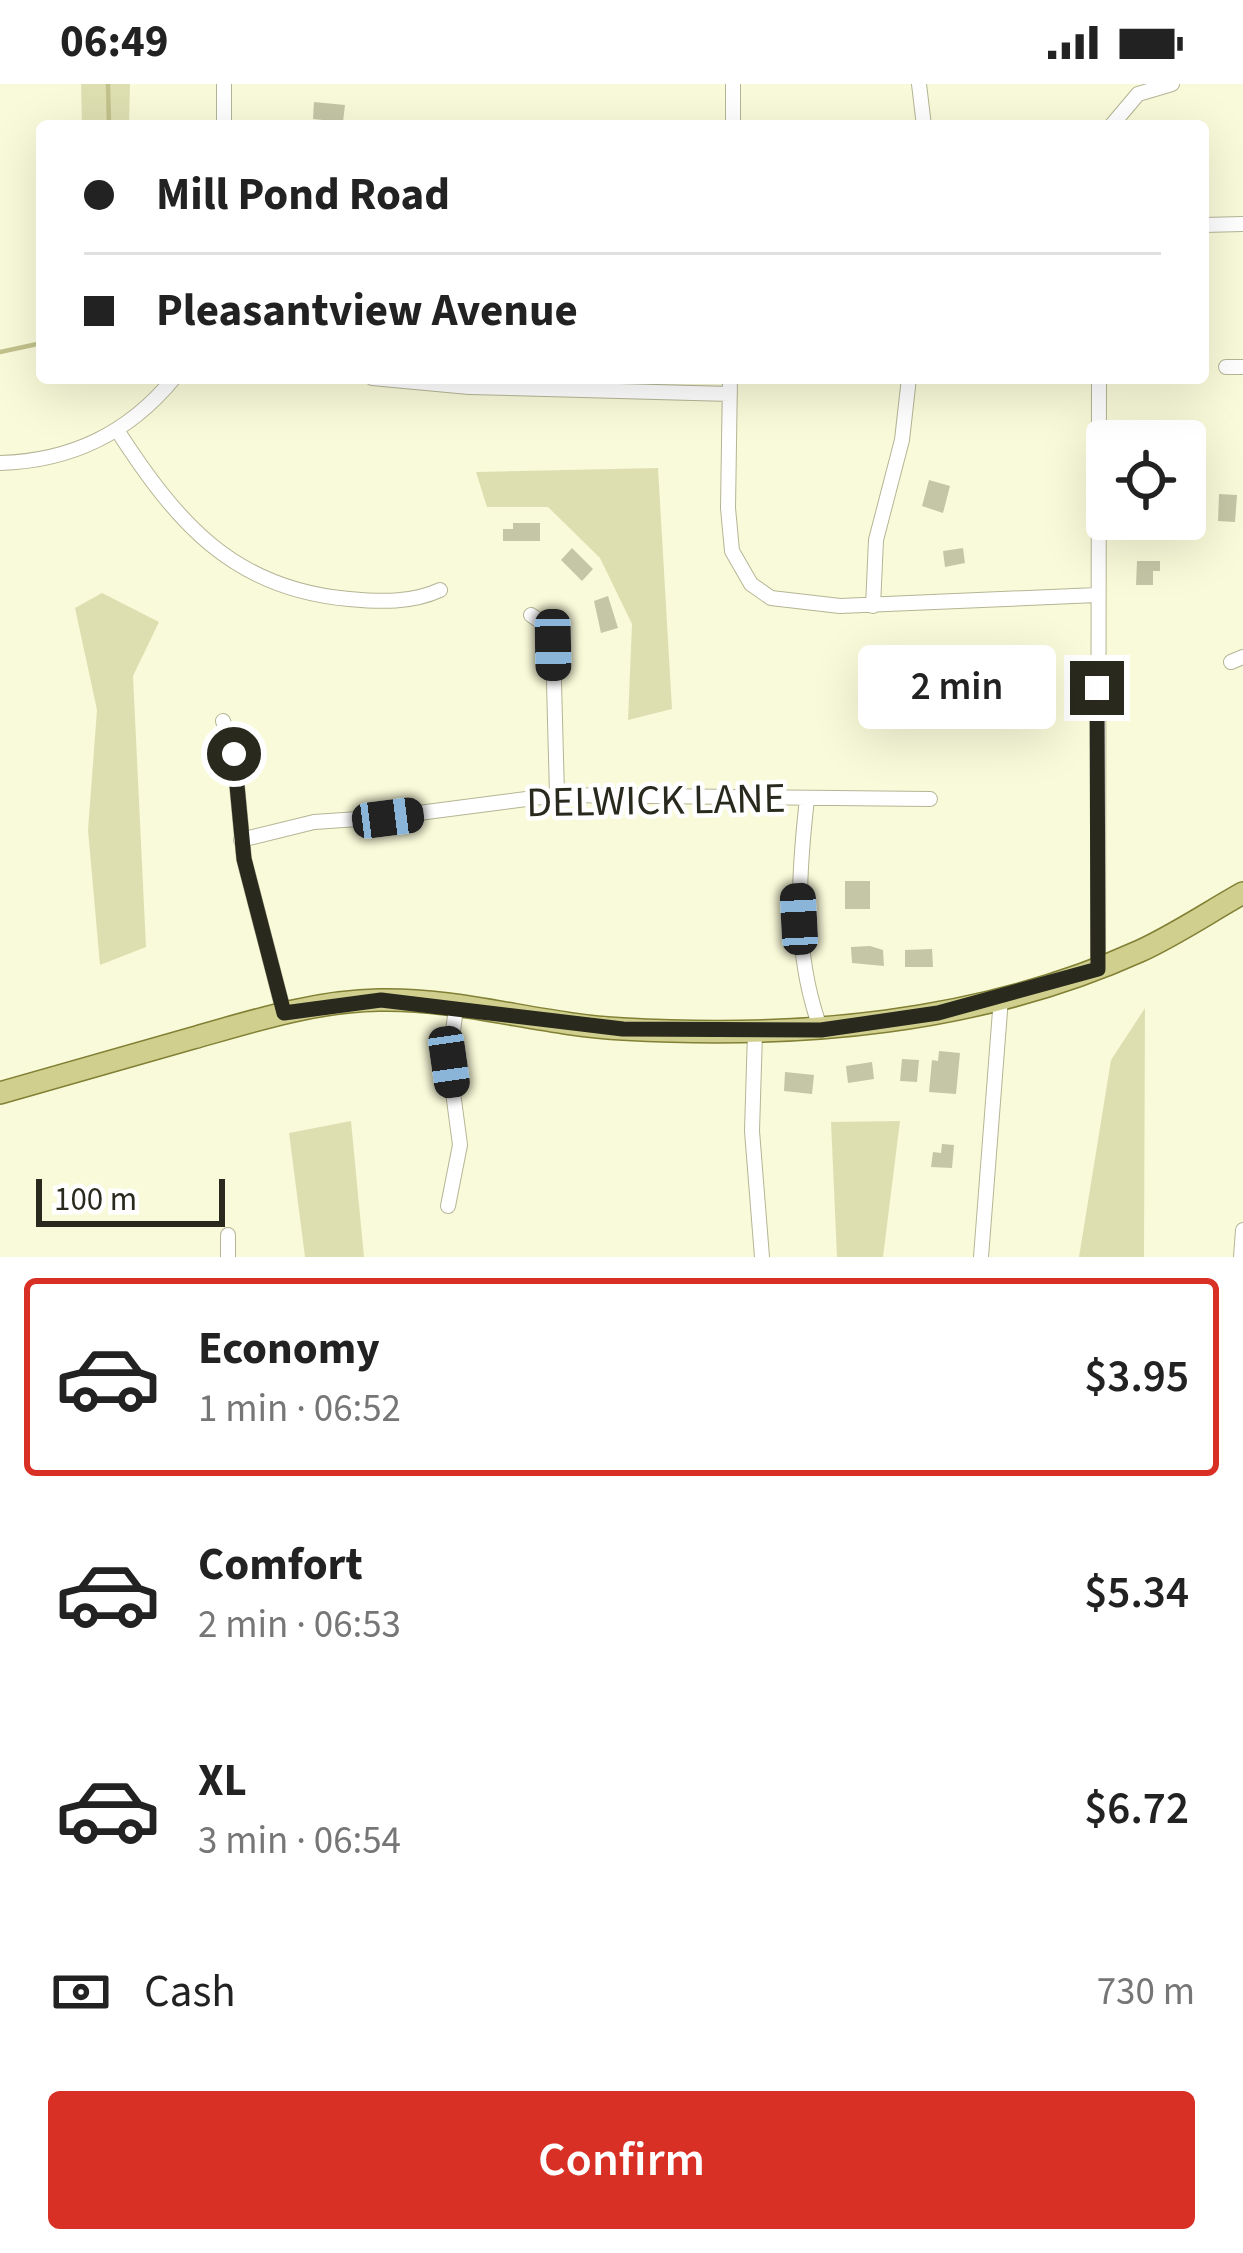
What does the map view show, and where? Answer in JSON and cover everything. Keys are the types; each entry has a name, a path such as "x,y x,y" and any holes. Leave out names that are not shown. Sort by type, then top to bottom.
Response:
{"main road":[{"path":"0,1093 284,1013 381,1000 623,1029 755,1032 892,1021 1001,998 1098,969 1145,949 1243,893"}],"street":[{"path":"224,84 224,120"},
{"path":"733,84 733,120"},
{"path":"919,84 923,120"},
{"path":"1116,120 1138,94 1172,84"},
{"path":"1209,225 1243,224"},
{"path":"1226,367 1243,367"},
{"path":"0,464 71,454 117,430 167,384"},
{"path":"559,384 730,386 728,508 736,563 761,592 784,602 873,606 1097,595"},
{"path":"873,606 876,540 902,440 908,384"},
{"path":"1098,969 1099,384"},
{"path":"117,430 161,498 186,526 254,574 307,593 348,599 420,599 440,590"},
{"path":"531,616 544,625 553,645 557,795"},
{"path":"223,721 234,754 241,840 284,1013"},
{"name":"DELWICK LANE","path":"241,840 314,822 388,818 557,795 930,800"},
{"path":"807,800 798,887 800,950 821,1030"},
{"path":"981,1257 1001,998"},
{"path":"448,1206 460,1145 449,1062 456,1008"},
{"path":"755,1032 753,1172 762,1257"},
{"path":"1241,1257 1243,1230"},
{"path":"228,1235 228,1257"}],"green space":[{"path":"81,84 130,84 129,120 82,120"},
{"path":"658,468 672,709 628,720 632,624 600,558 548,507 487,507 476,472"},
{"path":"102,593 159,622 133,676 146,947 100,965 88,830 97,710 75,608"},
{"path":"1145,1008 1144,1257 1079,1257 1111,1060"},
{"path":"351,1121 364,1257 305,1257 289,1133"},
{"path":"900,1121 883,1257 837,1257 831,1122"}],"building":[{"path":"314,102 345,105 343,120 313,119"},
{"path":"929,480 950,486 943,513 922,506"},
{"path":"1219,494 1237,495 1235,522 1218,521"},
{"path":"513,523 540,523 540,541 503,541 503,529 513,529"},
{"path":"572,548 593,569 582,581 561,560"},
{"path":"963,548 965,563 945,567 943,551"},
{"path":"1137,561 1160,561 1160,571 1153,571 1153,585 1136,585"},
{"path":"608,596 618,628 601,633 594,601"},
{"path":"845,881 870,881 870,909 845,909"},
{"path":"851,947 883,950 884,966 852,963"},
{"path":"932,949 933,967 905,967 905,950"},
{"path":"939,1051 960,1053 956,1094 929,1092 932,1060 938,1061"},
{"path":"902,1059 919,1060 917,1082 900,1081"},
{"path":"872,1062 874,1079 848,1083 846,1066"},
{"path":"785,1072 814,1075 812,1094 784,1091"},
{"path":"942,1144 954,1145 952,1168 931,1167 933,1152 941,1153"}],"waterway":[{"path":"108,84 109,120"},
{"path":"0,352 36,344"}],"route":[{"path":"234,754 244,859 284,1013 341,1002 419,1001 623,1029 821,1030 938,1013 1098,969 1097,688"}]}
